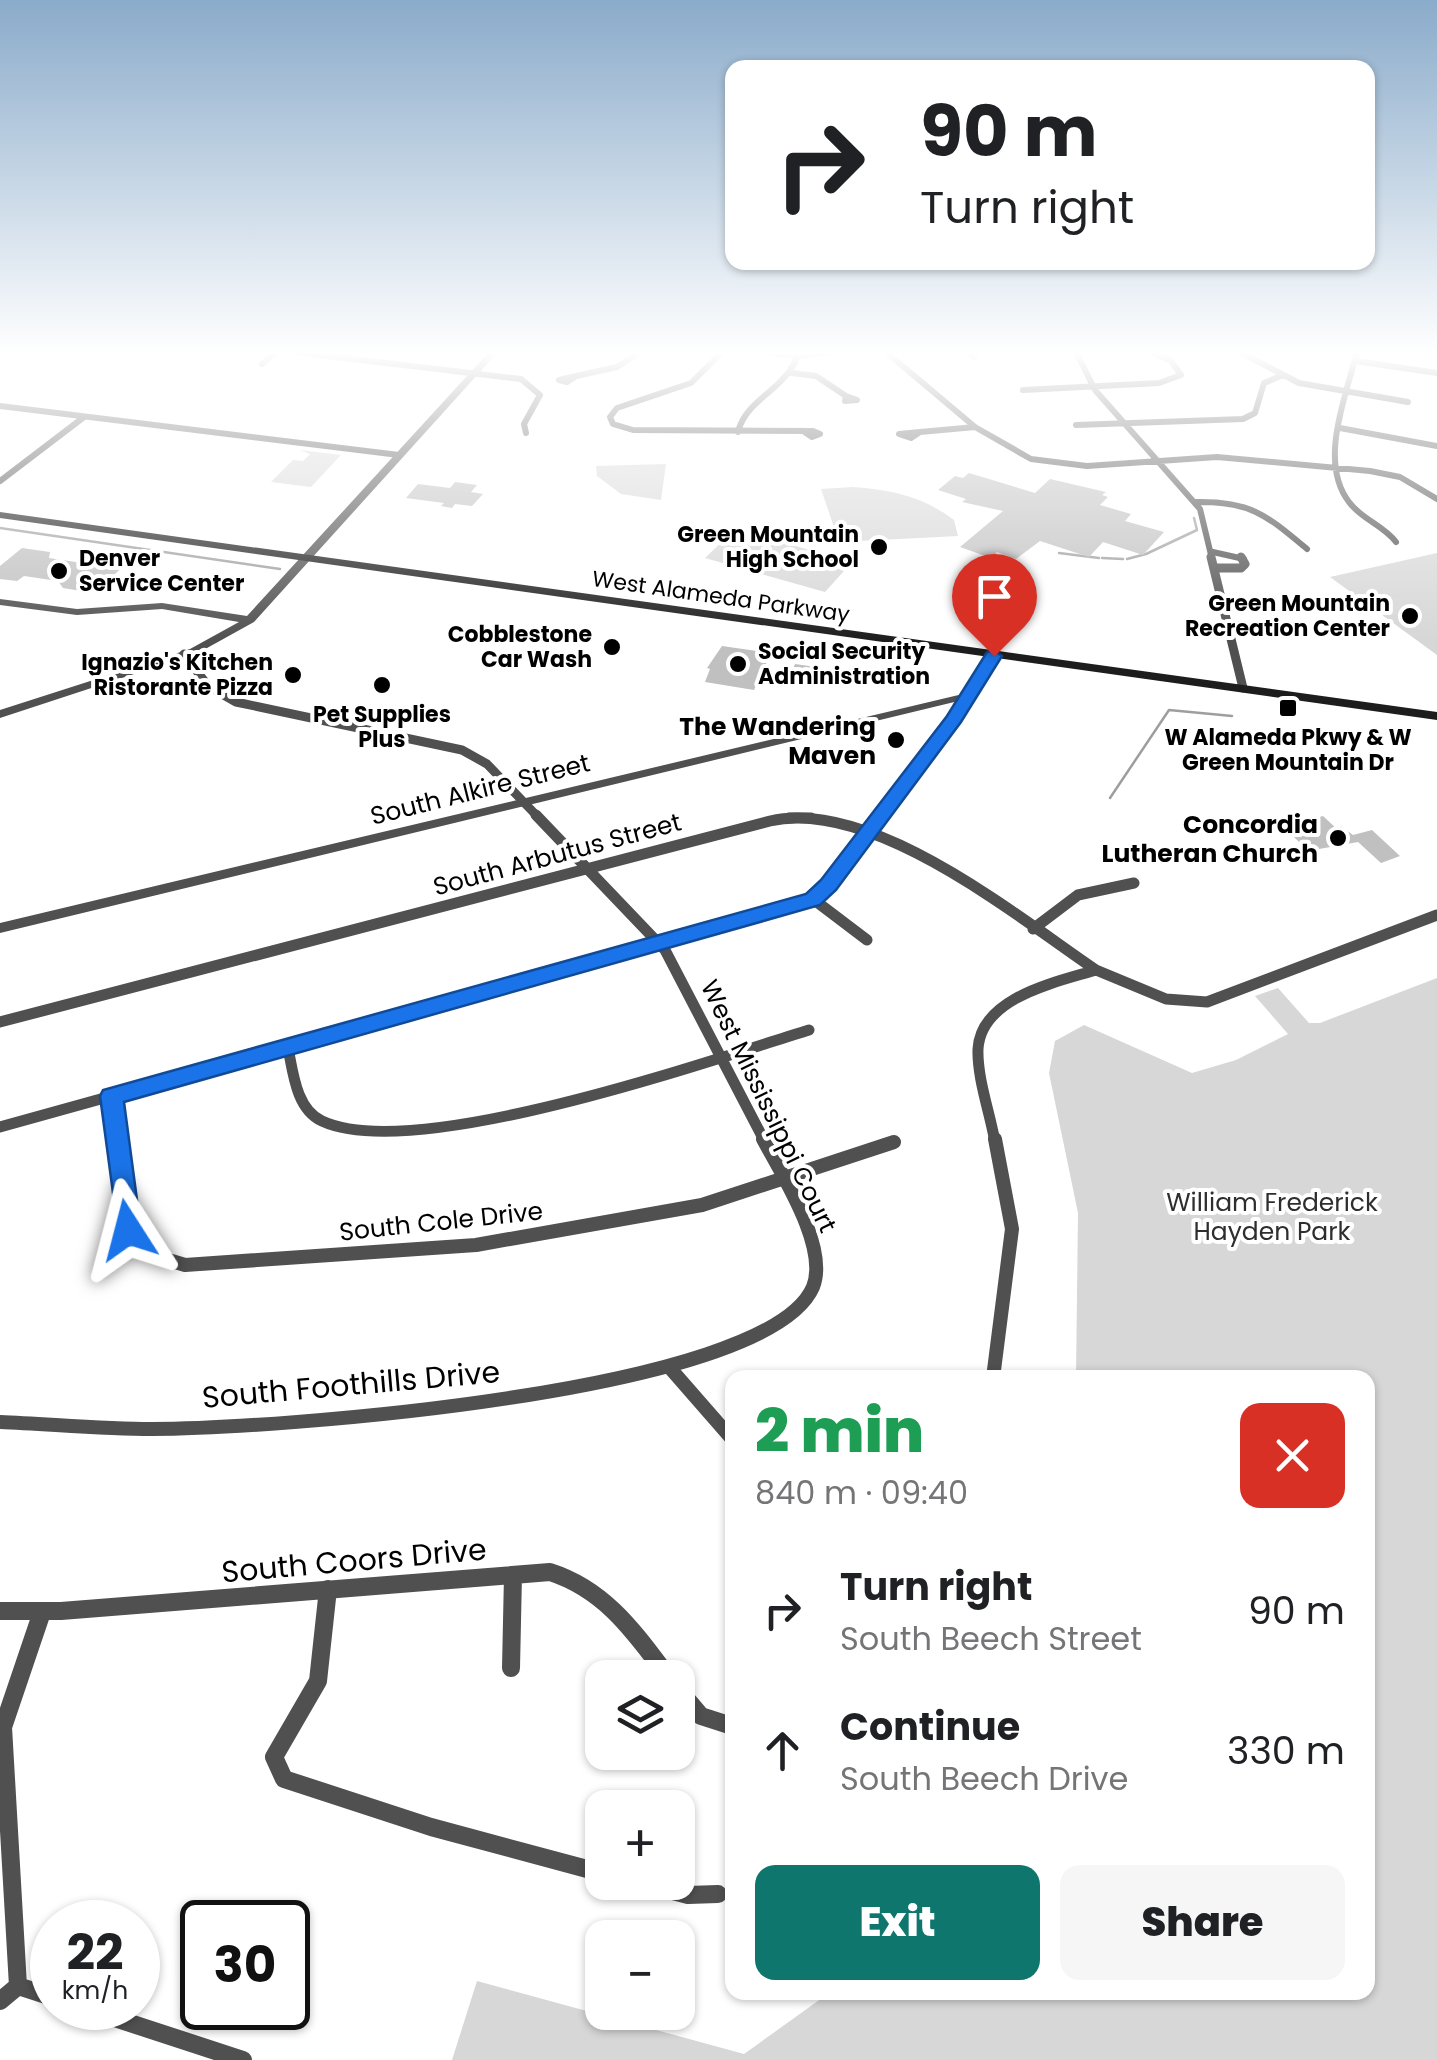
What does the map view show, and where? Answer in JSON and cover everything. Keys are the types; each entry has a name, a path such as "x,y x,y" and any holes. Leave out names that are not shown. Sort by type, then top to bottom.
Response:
{"main road":[{"name":"West Alameda Parkway","path":"0,515 1437,716"}],"street":[{"path":"0,481 42,448"},
{"path":"344,448 399,455"},
{"path":"0,714 184,654 219,640 250,620 405,448"},
{"path":"1009,448 1049,463 1087,466 1216,457 1336,468 1393,475 1437,498"},
{"path":"1149,448 1196,502 1213,552 1243,688"},
{"path":"1338,448 1336,468 1346,501 1396,542"},
{"path":"1196,502 1252,504 1279,522 1307,550"},
{"path":"1213,552 1237,554 1244,557 1246,564 1242,568 1216,568"},
{"path":"0,602 77,612 162,606 250,620"},
{"name":"West Mississippi Court","path":"184,654 212,690 236,702 476,756 661,944 783,1178 816,1250 817,1274 805,1302 773,1329 670,1368"},
{"path":"0,1127 813,900 869,833 971,695 994,656"},
{"name":"South Alkire Street","path":"0,928 971,695"},
{"name":"South Arbutus Street","path":"0,1022 792,817 818,818 869,833 904,850 1096,970"},
{"path":"1033,929 1078,894 1134,883"},
{"path":"813,900 867,940"},
{"path":"994,1370 1012,1229 980,1067 979,1036 998,1011 1096,970 1166,999 1207,1002 1437,915"},
{"path":"288,1048 300,1098 307,1110 327,1125 363,1132 419,1128 545,1108 809,1030"},
{"name":"South Cole Drive","path":"112,1096 128,1230 144,1249 174,1263 476,1245 692,1207 894,1142"},
{"path":"670,1368 725,1431"},
{"name":"South Foothills Drive","path":"0,1422 152,1429 445,1409 670,1368"},
{"path":"511,1668 513,1575"},
{"name":"South Coors Drive","path":"0,1611 42,1612 513,1575 561,1575 595,1592 618,1613 655,1660"},
{"path":"328,1589 318,1681 308,1703 276,1749 276,1766 284,1779 431,1827 585,1868"},
{"path":"18,1986 3,1727 42,1612"},
{"path":"695,1710 700,1716 725,1724"},
{"path":"695,1894 718,1894"},
{"path":"18,1986 30,1990"},
{"path":"0,2000 18,1986"},
{"path":"151,2030 242,2060"}],"green space":[{"path":"300,450 341,455 311,487 271,482 293,460 303,461 310,454"},
{"path":"666,464 661,500 621,494 597,476 596,466"},
{"path":"853,487 894,492 930,505 954,520 958,536 839,542 821,489"},
{"path":"735,529 852,562 825,592 705,558"},
{"name":"Green Mountain Recreation Center","path":"1437,553 1437,655 1330,577"},
{"name":"William Frederick Hayden Park","path":"1437,978 1437,2060 452,2060 477,1981 585,2011 585,2030 656,2030 744,2054 819,2000 1375,2000 1375,1370 1076,1370 1078,1213 1049,1073 1055,1041 1084,1025 1192,1073 1236,1060 1288,1034 1255,996 1278,988 1309,1023 1320,1023"}],"building":[{"path":"969,473 1035,493 1050,479 1106,492 1102,495 1108,497 1100,505 1131,514 1125,521 1164,532 1143,555 1103,542 1089,557 1040,541 1016,559 997,552 991,558 960,547 1003,511 962,502 966,499 938,490 955,476 963,478"},
{"path":"455,482 477,485 471,492 483,494 472,506 455,504 452,508 441,506 444,503 406,498 418,484 450,488"},
{"name":"Denver Service Center","path":"22,548 50,552 49,558 89,564 95,558 127,563 94,593 63,588 58,581 24,576 17,581 0,579 0,566"},
{"name":"Social Security Administration","path":"722,646 771,653 754,690 705,682 710,669 707,668"},
{"path":"795,664 830,669 823,687 788,681"},
{"name":"Concordia Lutheran Church","path":"1323,816 1339,831 1341,826 1353,835 1372,830 1400,856 1381,863 1358,842 1308,851 1292,835 1315,829 1306,821"}],"waterway":[{"path":"1127,559 1197,530 1194,518"},
{"path":"0,528 280,569"},
{"path":"1059,553 1099,558"},
{"path":"1102,558 1123,559"},
{"path":"1110,798 1169,710 1232,716"}],"place":[{"name":"Green Mountain High School","path":"879,547"},
{"name":"Denver Service Center","path":"59,571"},
{"name":"Green Mountain Recreation Center","path":"1410,616"},
{"name":"Cobblestone Car Wash","path":"612,647"},
{"name":"Social Security Administration","path":"738,664"},
{"name":"Ignazio's Kitchen Ristorante Pizza","path":"293,675"},
{"name":"Pet Supplies Plus","path":"382,685"},
{"name":"W Alameda Pkwy & W Green Mountain Dr","path":"1288,708"},
{"name":"The Wandering Maven","path":"896,740"},
{"name":"Concordia Lutheran Church","path":"1338,838"}],"route":[{"path":"128,1230 112,1096 813,900 829,885 955,718 994,656"}]}
